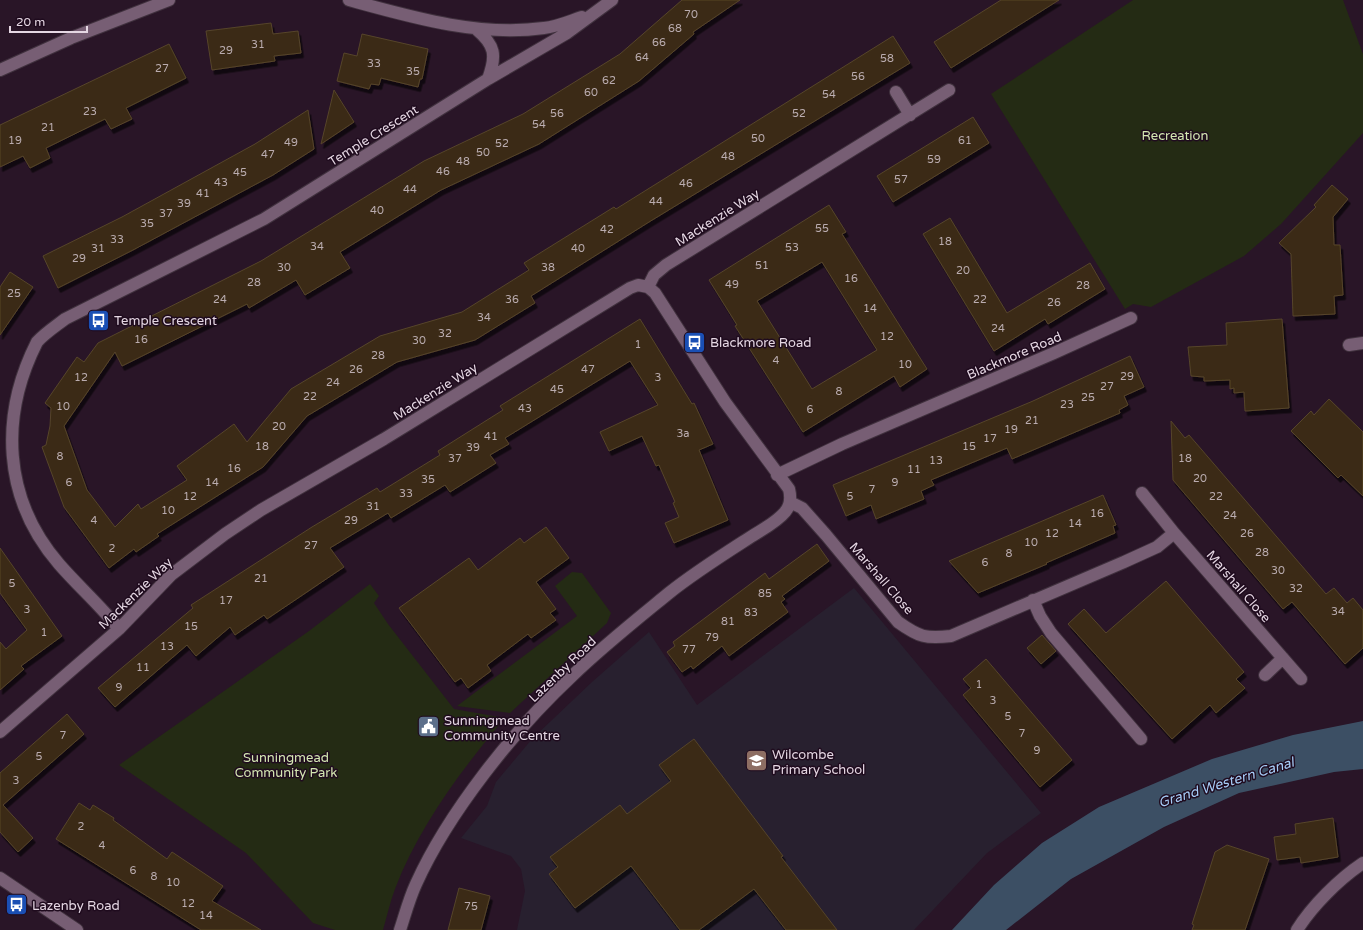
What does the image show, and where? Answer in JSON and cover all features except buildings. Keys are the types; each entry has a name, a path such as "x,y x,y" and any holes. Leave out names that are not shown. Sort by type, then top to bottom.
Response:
{"street":[{"path":"0,70 71,38 169,0"},
{"path":"348,0 404,15 476,29 515,31 546,28 590,15"},
{"name":"Temple Crescent","path":"119,628 58,563 30,524 14,492 3,459 1,433 4,406 17,371 38,341 65,318 264,219 488,79 567,33 612,0"},
{"path":"476,29 489,40 494,58 488,79"},
{"name":"Mackenzie Way","path":"0,732 119,628 171,575 237,526 384,439 630,288 638,285 648,287 654,275 666,265 950,90"},
{"path":"896,92 910,115"},
{"path":"648,287 655,293 726,402 788,489 791,497 790,502"},
{"name":"Blackmore Road","path":"777,475 842,444 1054,353 1131,318"},
{"path":"1349,345 1363,343"},
{"name":"Marshall Close","path":"1142,493 1174,533 1301,679"},
{"name":"Marshall Close","path":"790,502 802,508 898,622 912,632 930,638 951,636 1137,556 1157,547 1174,533"},
{"name":"Lazenby Road","path":"400,930 416,885 439,842 466,800 512,738 571,676 638,618 692,574 774,522 786,511 790,502"},
{"path":"1033,600 1040,616 1051,633 1141,739"},
{"path":"1266,675 1283,658"},
{"path":"1297,930 1306,917 1350,872 1363,863"},
{"path":"0,878 77,930"}],"shaded area":[{"name":"Wilcombe Primary School","path":"854,588 1041,813 987,853 914,930 517,930 525,891 521,869 511,856 461,838 487,806 496,782 532,739 592,682 649,632 697,705"}],"green space":[{"name":"Recreation","path":"1133,0 1343,0 1363,54 1363,133 1281,224 1244,256 1151,307 1133,304 1125,309 991,94"},
{"path":"572,572 582,573 611,613 607,623 510,713 457,706 577,616 555,586"},
{"name":"Sunningmead Community Park","path":"370,584 379,596 374,603 388,624 454,709 505,718 473,757 443,799 416,843 395,889 383,930 335,930 313,923 246,853 119,765 309,631"}],"water":[{"name":"Grand Western Canal","path":"1363,721 1363,769 1334,772 1239,793 1164,827 1071,879 1006,930 952,930 994,885 1042,843 1099,807 1212,759 1293,735"}],"place":[{"name":"Temple Crescent","path":"99,320"},
{"name":"Blackmore Road","path":"695,342"},
{"name":"Sunningmead Community Centre","path":"429,727"},
{"name":"Wilcombe Primary School","path":"756,761"},
{"name":"Lazenby Road","path":"16,905"}]}
